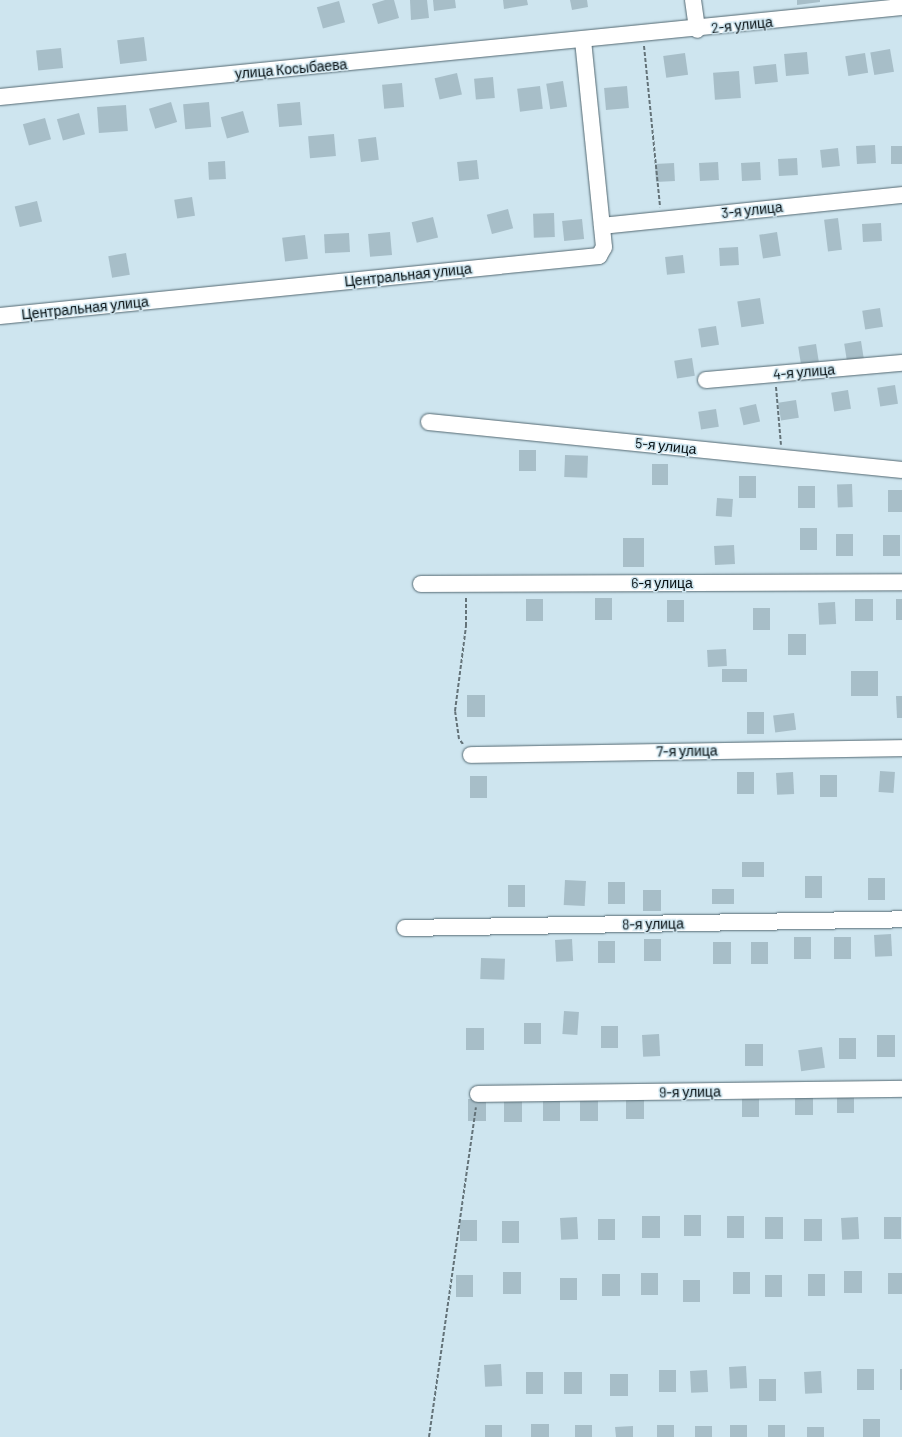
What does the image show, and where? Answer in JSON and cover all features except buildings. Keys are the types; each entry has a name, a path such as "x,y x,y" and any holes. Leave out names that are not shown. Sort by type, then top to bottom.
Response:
{"street":[{"path":"693,0 697,30"},
{"name":"2-я улица","path":"583,41 902,7"},
{"name":"улица Косыбаева","path":"0,97 583,41"},
{"name":"Центральная улица","path":"0,316 599,256 604,247 583,41"},
{"name":"3-я улица","path":"602,226 902,195"},
{"name":"4-я улица","path":"706,380 902,363"},
{"name":"5-я улица","path":"429,422 902,470"},
{"name":"6-я улица","path":"422,584 902,582"},
{"name":"7-я улица","path":"472,755 902,748"},
{"name":"8-я улица","path":"405,928 902,919"},
{"name":"9-я улица","path":"478,1094 902,1089"}],"path":[{"path":"643,35 661,220"},
{"path":"774,374 782,458"},
{"path":"466,584 466,626 455,711 459,739 472,755"},
{"path":"429,1437 478,1094"}]}
